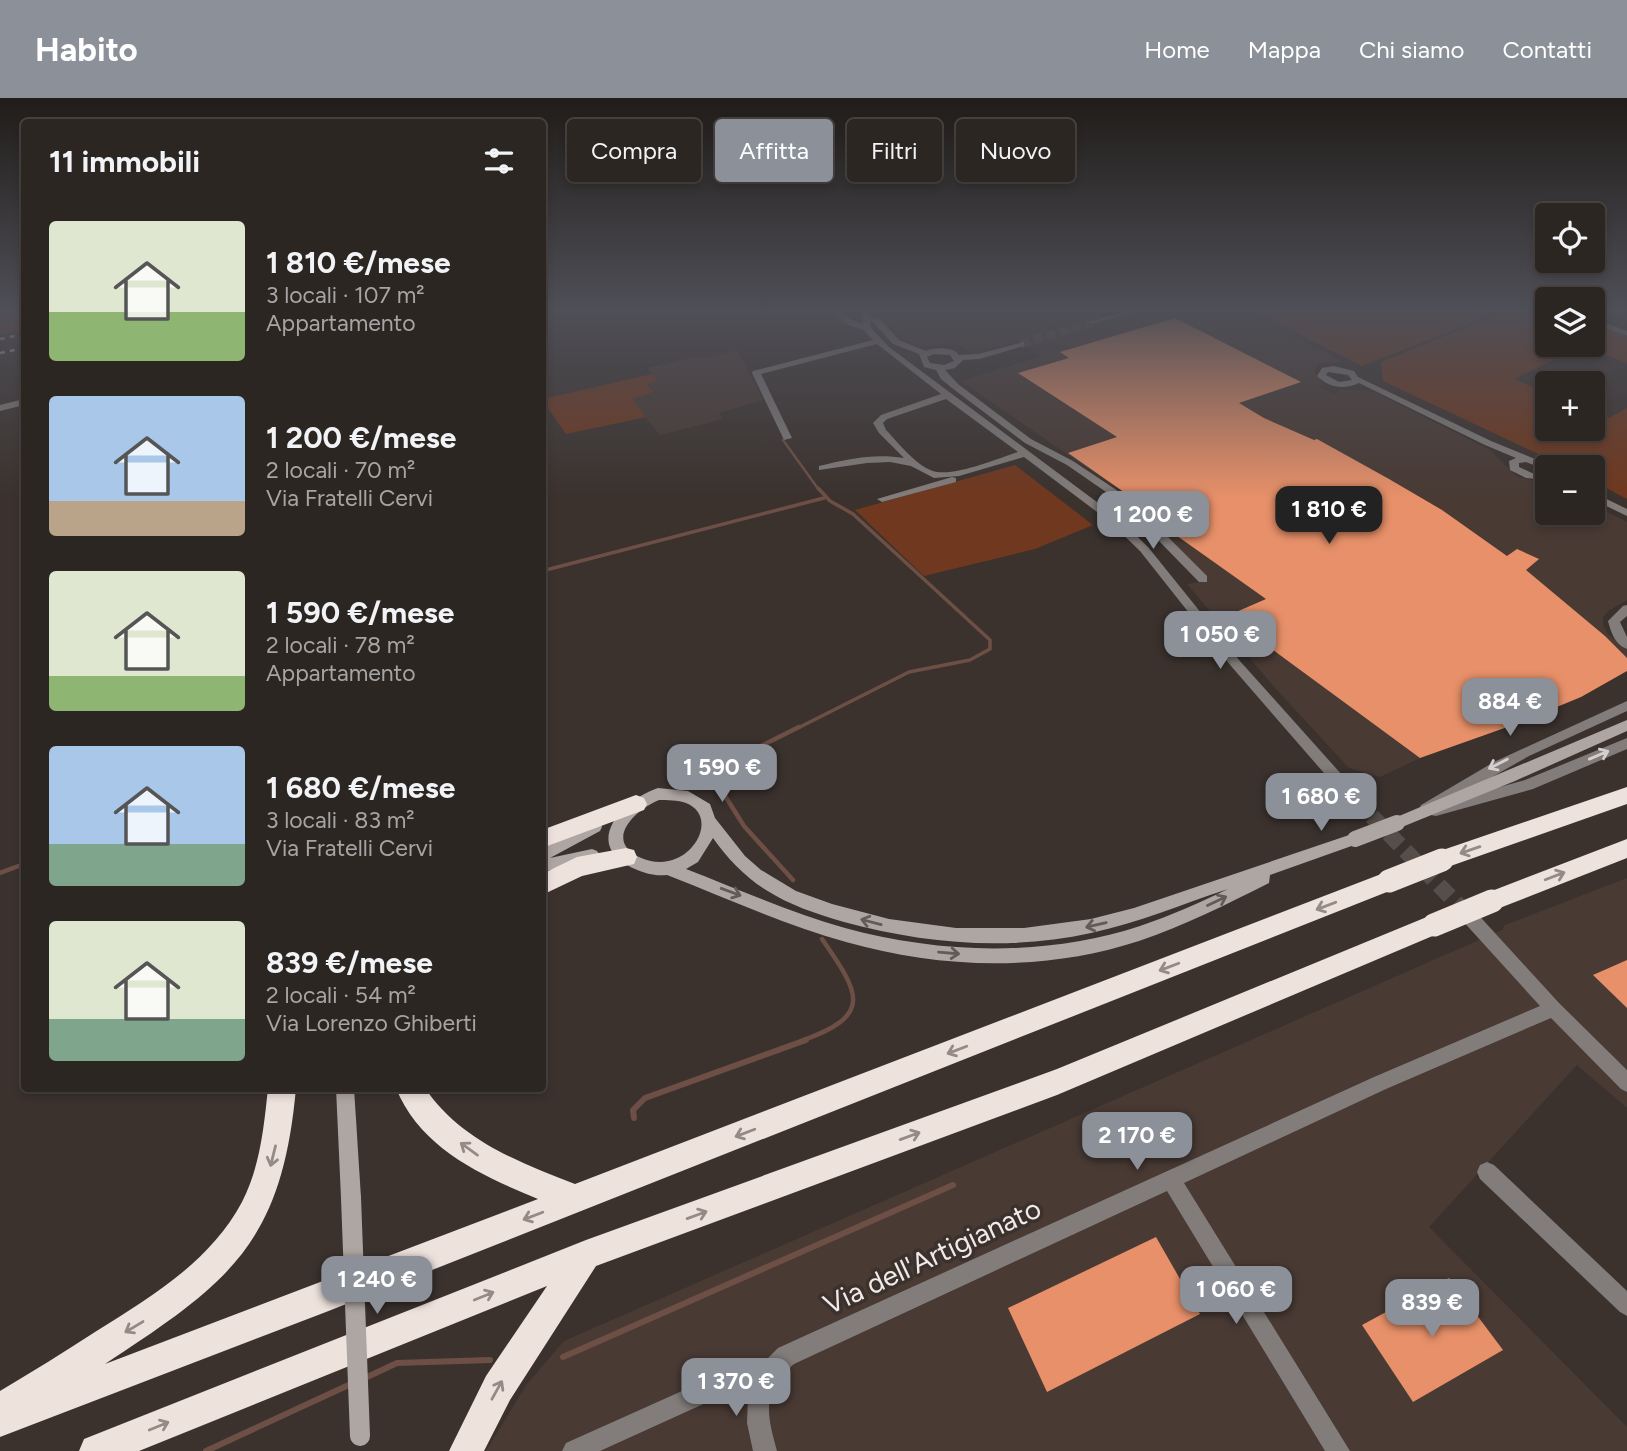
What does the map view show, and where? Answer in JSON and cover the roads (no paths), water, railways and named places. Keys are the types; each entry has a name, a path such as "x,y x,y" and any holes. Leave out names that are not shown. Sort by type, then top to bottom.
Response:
{"highway":[{"path":"0,1420 575,1199 1442,860 1627,795"},
{"path":"546,838 632,808"},
{"path":"96,1451 586,1255 1057,1082 1492,901 1627,848"},
{"path":"546,884 577,867 623,853"},
{"path":"0,1409 161,1311 202,1279 225,1256 244,1227 268,1175 276,1144 282,1092"},
{"path":"413,1092 429,1115 471,1152 495,1166 575,1199"},
{"path":"466,1451 498,1388 586,1255"}],"street":[{"path":"760,371 756,374 787,438"},
{"path":"917,371 1113,519 1144,549 1235,663 1355,799"},
{"path":"941,371 955,386 1028,441 1070,463 1126,501 1203,579"},
{"path":"1353,382 1535,463"},
{"path":"948,395 879,420 882,431 926,472 948,475 1028,456"},
{"path":"0,408 21,403"},
{"path":"1488,443 1520,472 1535,476"},
{"path":"882,499 1028,456"},
{"path":"823,468 853,461 894,458 916,465"},
{"path":"1512,463 1525,459"},
{"path":"1605,502 1627,513"},
{"path":"1605,509 1627,520"},
{"path":"1627,609 1614,621 1618,635 1627,645"},
{"path":"1418,814 1488,769 1627,706"},
{"path":"546,853 658,794 686,796 698,802 706,811 710,822 730,852 746,867 765,883 812,905 888,927 948,936 1024,936 1090,926 1301,860 1510,777 1627,725"},
{"path":"1418,814 1528,785 1627,743"},
{"path":"632,808 618,827 617,839 623,853 639,866 667,869 805,922 844,934 945,954 995,956 1058,950 1138,933 1214,903 1301,860"},
{"path":"667,869 695,856 710,834 710,822"},
{"path":"546,865 623,853"},
{"path":"1467,914 1553,1009 1627,1083"},
{"name":"Via dell'Artigianato","path":"761,1385 772,1367 786,1356 1380,1083 1553,1009"},
{"path":"345,1092 360,1444"},
{"path":"1487,1172 1627,1305"},
{"path":"1171,1179 1338,1451"},
{"path":"574,1451 720,1385 761,1385 757,1401 758,1425 765,1451"}],"waterway":[{"path":"783,440 819,490"},
{"path":"796,729 909,672 970,660 990,649 990,640 853,514 830,501 818,488"},
{"path":"546,570 824,498"},
{"path":"715,777 723,765 799,727"},
{"path":"722,791 744,826 793,880"},
{"path":"0,873 21,865"},
{"path":"801,1041 841,1022 850,1012 853,1001 845,974 822,939"},
{"path":"634,1118 633,1110 645,1098 806,1040"},
{"path":"563,1357 953,1185"},
{"path":"365,1378 397,1363 490,1360"},
{"path":"206,1451 353,1383"}],"tunnel":[{"path":"1355,799 1467,914"}]}
